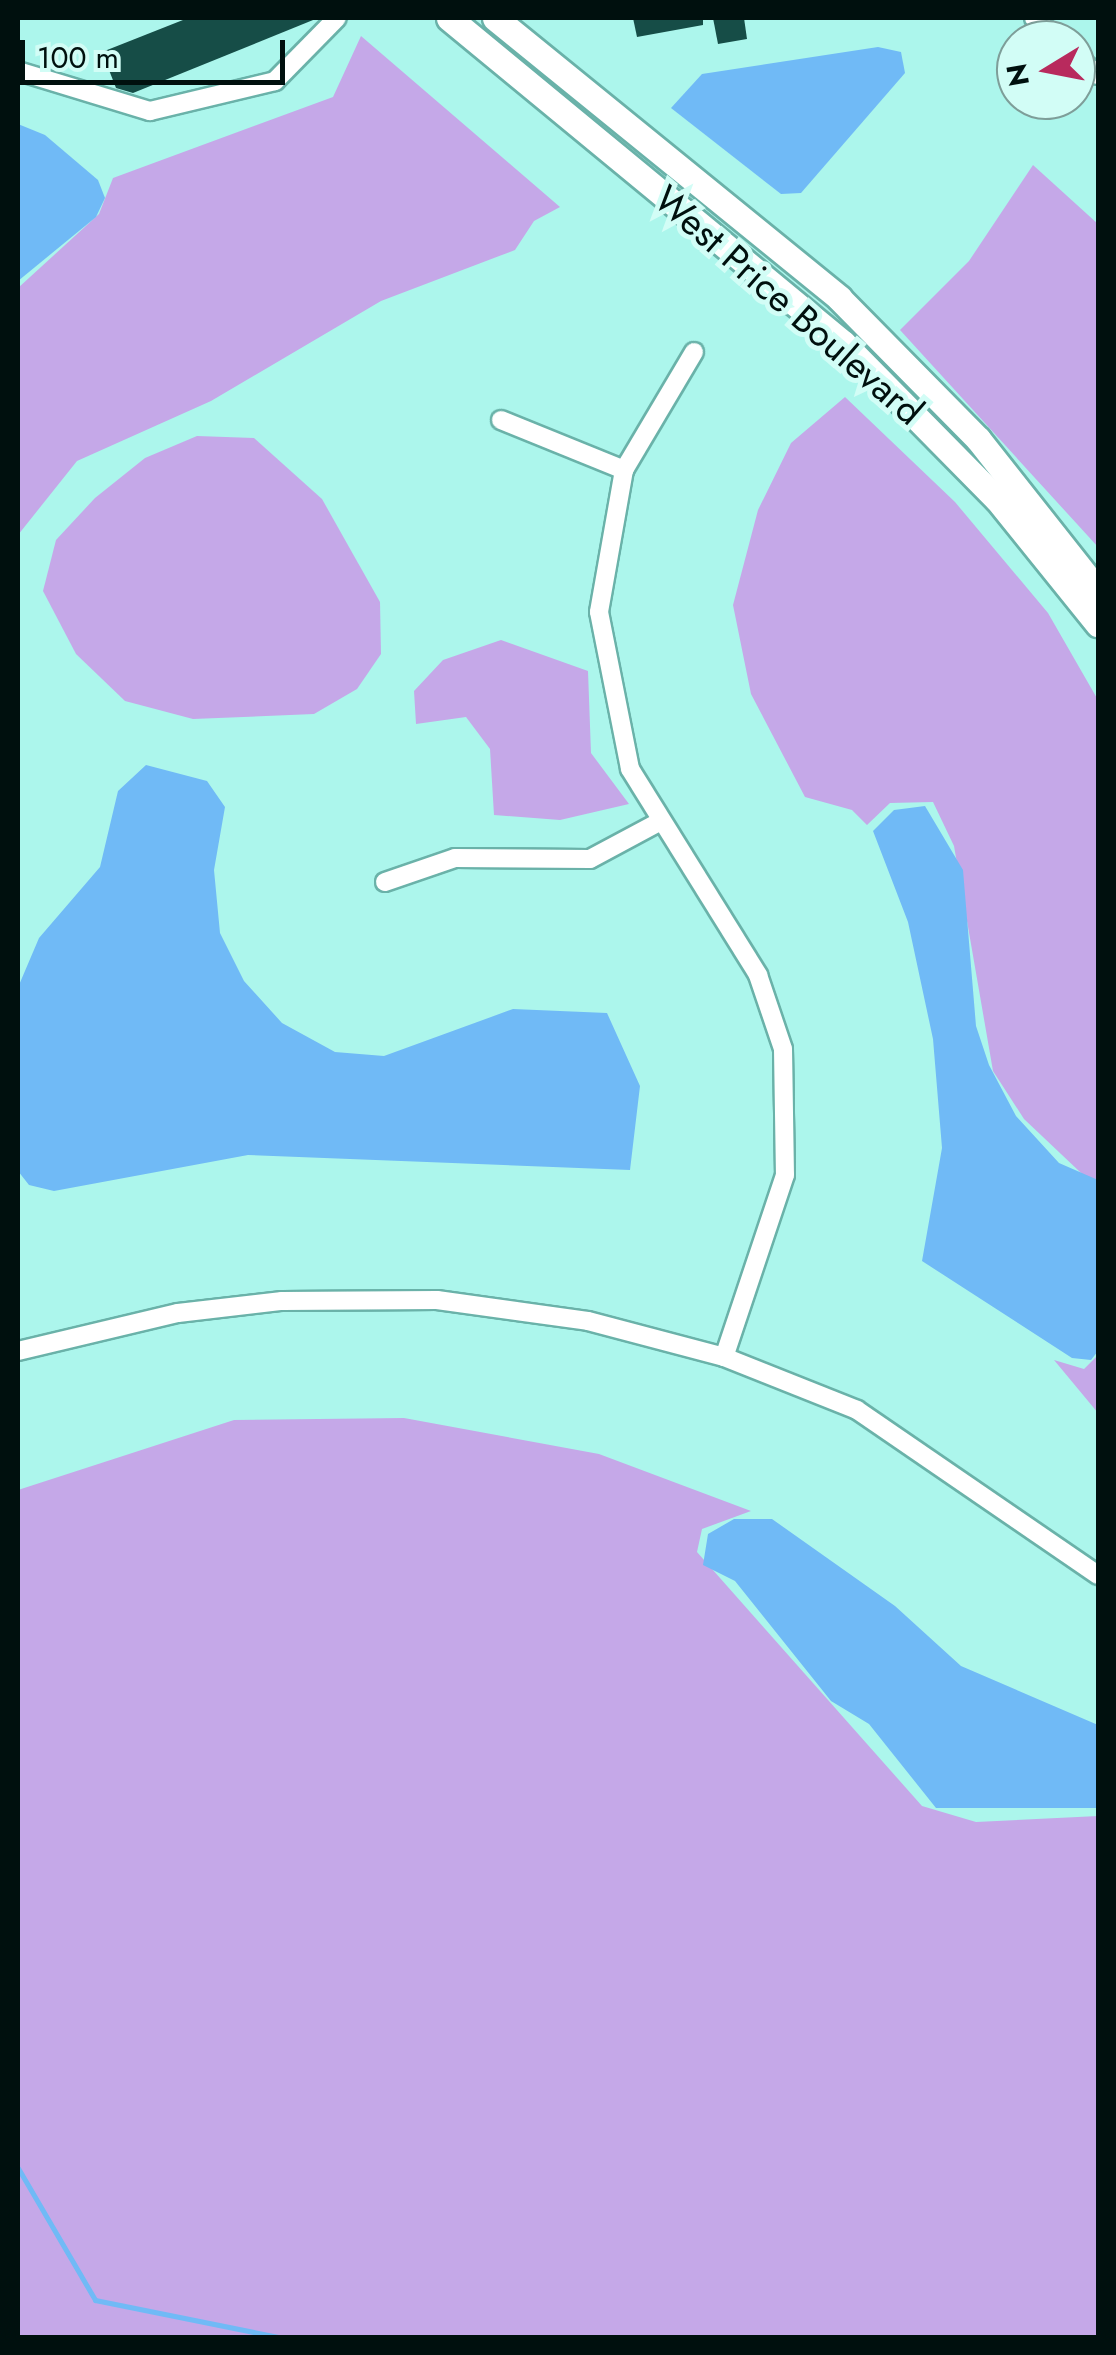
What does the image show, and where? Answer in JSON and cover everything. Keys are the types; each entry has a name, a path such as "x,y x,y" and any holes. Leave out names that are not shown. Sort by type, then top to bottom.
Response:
{"street":[{"path":"18,71 150,111 275,81 337,18"},
{"name":"West Price Boulevard","path":"449,18 843,343 997,500 1098,624"},
{"name":"West Price Boulevard","path":"496,18 840,298 978,439 1098,591"},
{"path":"694,352 624,470 600,576 601,652 617,732 656,823 758,975 786,1068 785,1174 724,1357"},
{"path":"501,420 624,470"},
{"path":"385,882 455,858 590,858 656,823"},
{"path":"18,1351 178,1313 388,1298 573,1319 724,1357 891,1428 1098,1575"}],"shaded area":[{"path":"361,36 560,207 534,221 515,250 381,301 211,401 77,461 18,535 18,288 99,214 113,178 333,97"},
{"path":"1033,165 1098,224 1098,547 900,330 969,261"},
{"path":"845,397 955,502 1048,613 1098,700 1098,1189 1024,1119 993,1071 954,846 933,802 890,803 867,825 852,810 805,797 751,694 733,605 758,510 791,443"},
{"path":"197,436 254,438 322,499 380,602 381,654 357,689 314,714 193,719 125,701 76,654 43,591 56,540 95,498 145,458"},
{"path":"501,640 588,671 591,753 629,804 560,820 494,815 490,749 466,717 416,724 414,691 443,660"},
{"path":"1098,1355 1098,1413 1054,1360 1084,1369"},
{"path":"404,1418 599,1454 751,1511 702,1529 697,1552 922,1806 976,1822 1098,1816 1098,2337 18,2337 18,1490 234,1420"}],"water":[{"path":"878,47 901,52 905,73 801,193 781,194 671,108 702,74"},
{"path":"18,124 45,135 98,180 105,198 96,217 18,281"},
{"path":"146,765 207,781 225,807 214,870 220,933 244,981 282,1023 335,1052 384,1056 513,1009 607,1013 640,1086 630,1170 248,1155 54,1191 29,1185 18,1171 19,985 39,938 100,867 118,791"},
{"path":"925,806 963,870 976,1026 989,1065 1016,1116 1059,1163 1098,1180 1098,1351 1091,1360 1072,1358 922,1261 942,1148 933,1039 908,922 873,831 894,810"},
{"path":"734,1519 772,1519 895,1606 961,1666 1098,1725 1098,1808 936,1808 869,1724 831,1701 735,1581 703,1565 708,1534"}],"building":[{"path":"188,18 318,18 133,93 116,88 102,52"},
{"path":"633,18 703,18 703,25 637,37"},
{"path":"713,18 744,18 747,39 718,44"}],"waterway":[{"path":"18,2168 95,2300 284,2338"}]}
